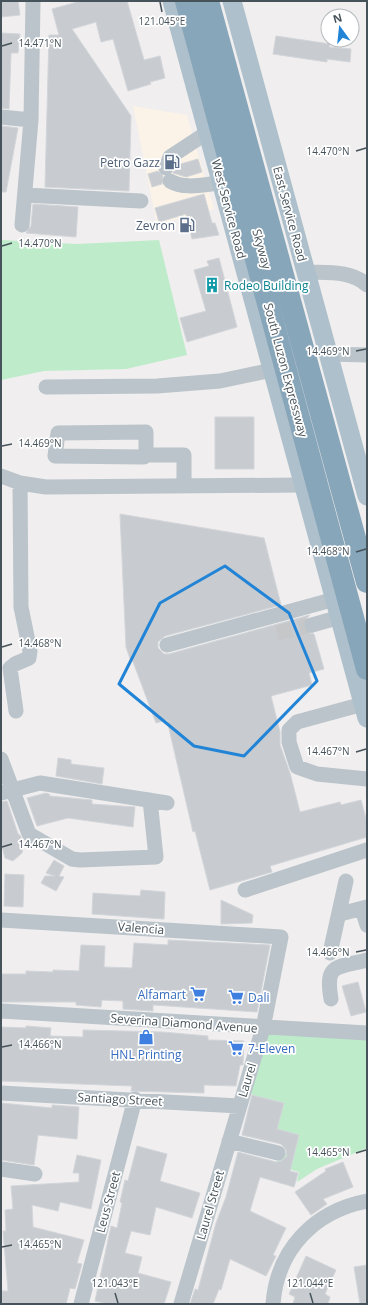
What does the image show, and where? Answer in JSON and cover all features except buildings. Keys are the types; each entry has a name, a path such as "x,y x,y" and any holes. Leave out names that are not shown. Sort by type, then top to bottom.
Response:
{"highway":[{"name":"South Luzon Expressway","path":"186,1 367,669"},
{"name":"Skyway","path":"194,1 367,636"},
{"name":"Skyway","path":"208,1 367,582"},
{"path":"216,1 367,556"}],"main road":[{"name":"West Service Road","path":"172,1 365,711"},
{"name":"East Service Road","path":"232,1 367,496"}],"street":[{"path":"22,225 31,120 33,1"},
{"path":"1,117 31,120"},
{"path":"208,132 170,157 168,175 177,185 184,186 221,183"},
{"path":"24,195 141,201"},
{"path":"306,272 347,274 355,277 367,285"},
{"path":"329,354 367,355"},
{"path":"46,387 157,386 220,381 272,370"},
{"path":"146,455 146,432 58,433 55,456 144,457 146,455 184,455 184,486"},
{"path":"1,476 20,483 46,487 304,485"},
{"path":"16,711 10,668 15,664 29,658 30,651 21,608 20,483"},
{"path":"312,625 338,608"},
{"path":"167,645 338,608"},
{"path":"365,711 297,722 289,730 289,742 297,767 317,774 367,779"},
{"path":"1,759 7,792 29,834 72,859 156,857 150,800"},
{"path":"7,792 40,782 167,803"},
{"path":"245,890 367,850"},
{"path":"330,953 340,914 346,881"},
{"path":"340,914 365,908 367,925"},
{"name":"Valencia","path":"1,920 280,937"},
{"name":"Laurel","path":"239,1106 263,1028 280,937"},
{"path":"331,999 328,982 330,975 336,968 367,960"},
{"name":"Severina Diamond Avenue","path":"1,1011 263,1028 367,1033"},
{"name":"Santiago Street","path":"1,1093 239,1106"},
{"name":"Leus Street","path":"81,1304 135,1100"},
{"name":"Laurel Street","path":"181,1304 239,1106"},
{"path":"229,1141 278,1153"},
{"path":"1,1169 35,1174"},
{"path":"273,1304 274,1289 285,1259 304,1232 326,1216 344,1208 367,1201"}],"highlighted area":[{"path":"225,566 289,613 317,681 244,756 194,746 119,684 160,603"}],"shaded area":[{"name":"Petro Gazz","path":"133,106 187,115 214,209 157,225"}],"green space":[{"path":"1,240 77,244 159,240 187,355 126,369 44,371 1,380"},
{"path":"268,1033 367,1038 367,1148 317,1169 297,1182 299,1172 276,1165 280,1153 294,1156 299,1135 277,1129 284,1103 252,1095 249,1090"}],"tunnel":[{"path":"277,633 312,625"}],"place":[{"name":"Petro Gazz","path":"172,162"},
{"name":"Zevron","path":"187,225"},
{"name":"Rodeo Building","path":"212,285"},
{"name":"Alfamart","path":"198,994"},
{"name":"Dali","path":"236,997"},
{"name":"HNL Printing","path":"146,1037"},
{"name":"7-Eleven","path":"236,1048"}]}
